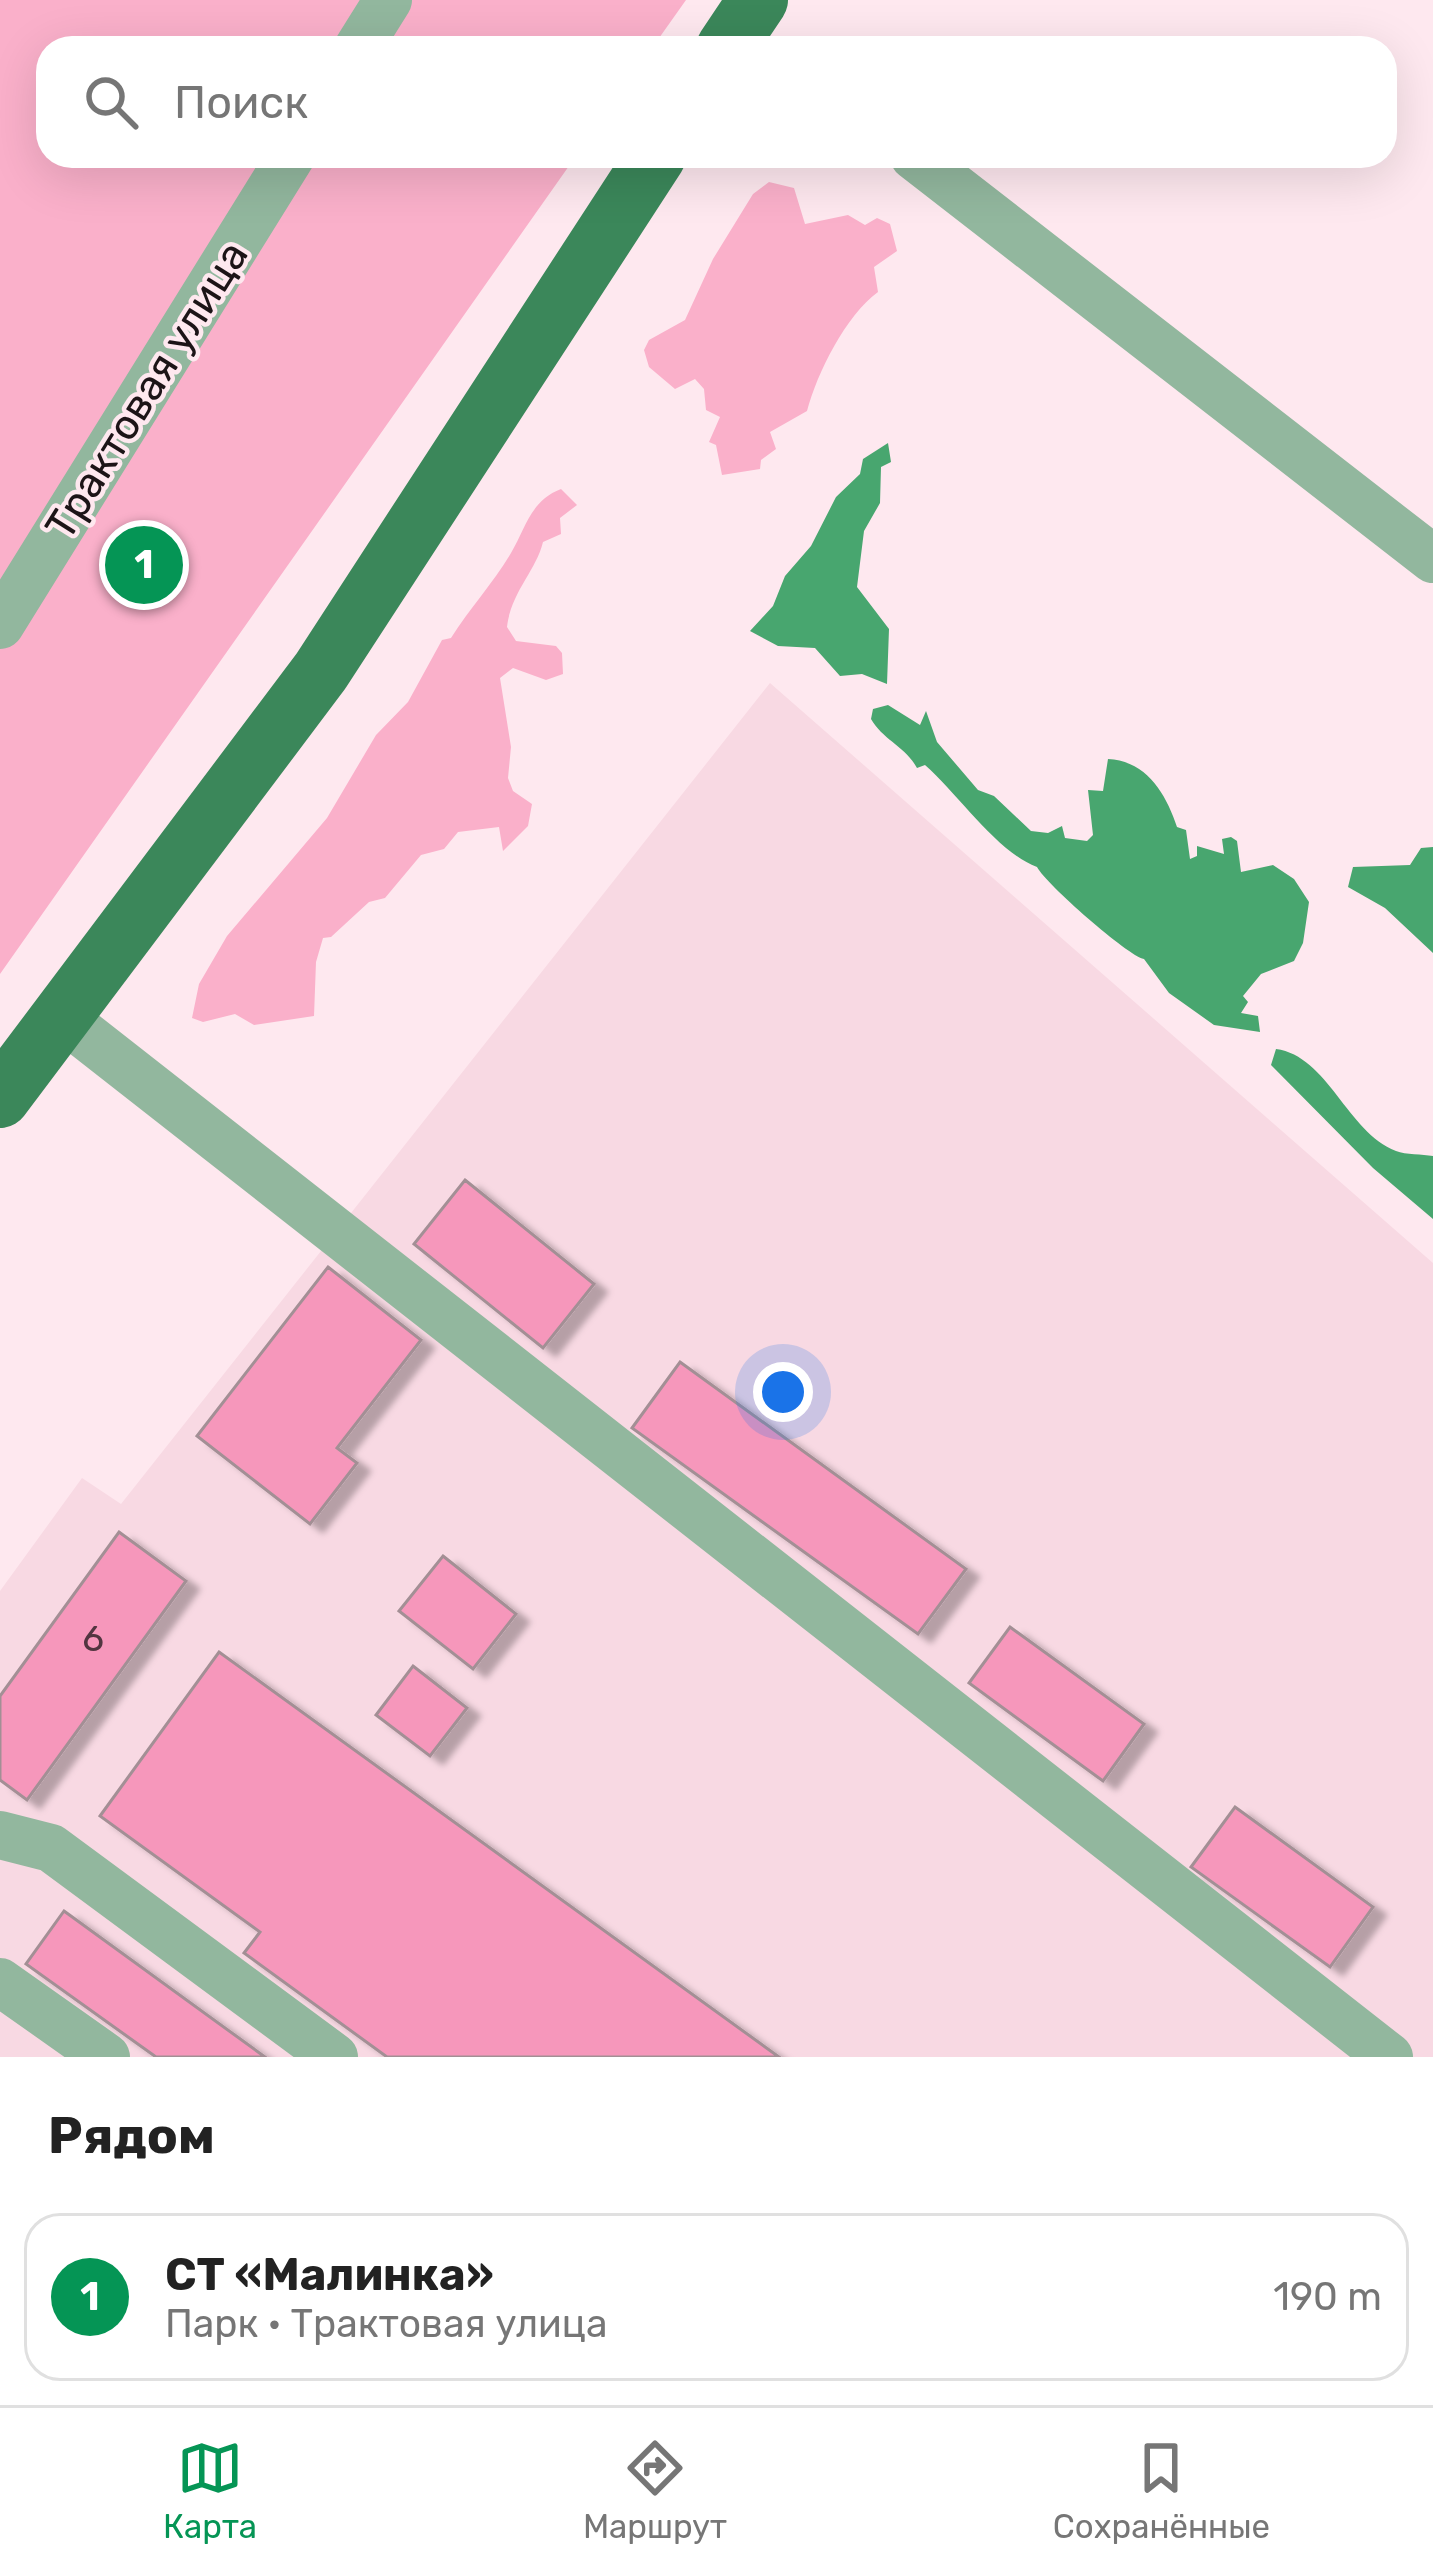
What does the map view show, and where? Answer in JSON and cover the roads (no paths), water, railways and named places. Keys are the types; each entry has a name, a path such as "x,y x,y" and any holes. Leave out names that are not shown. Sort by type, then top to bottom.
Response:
{"main road":[{"path":"0,1098 321,671 648,168"}],"street":[{"path":"366,36 388,0"},
{"name":"Трактовая улица","path":"0,625 284,168"},
{"path":"929,168 1433,559"},
{"path":"62,1017 1389,2057"},
{"path":"0,1835 51,1848 334,2057"},
{"path":"0,1982 100,2055"}],"place":[{"name":"CТ «Малинка»","path":"144,565"}]}
